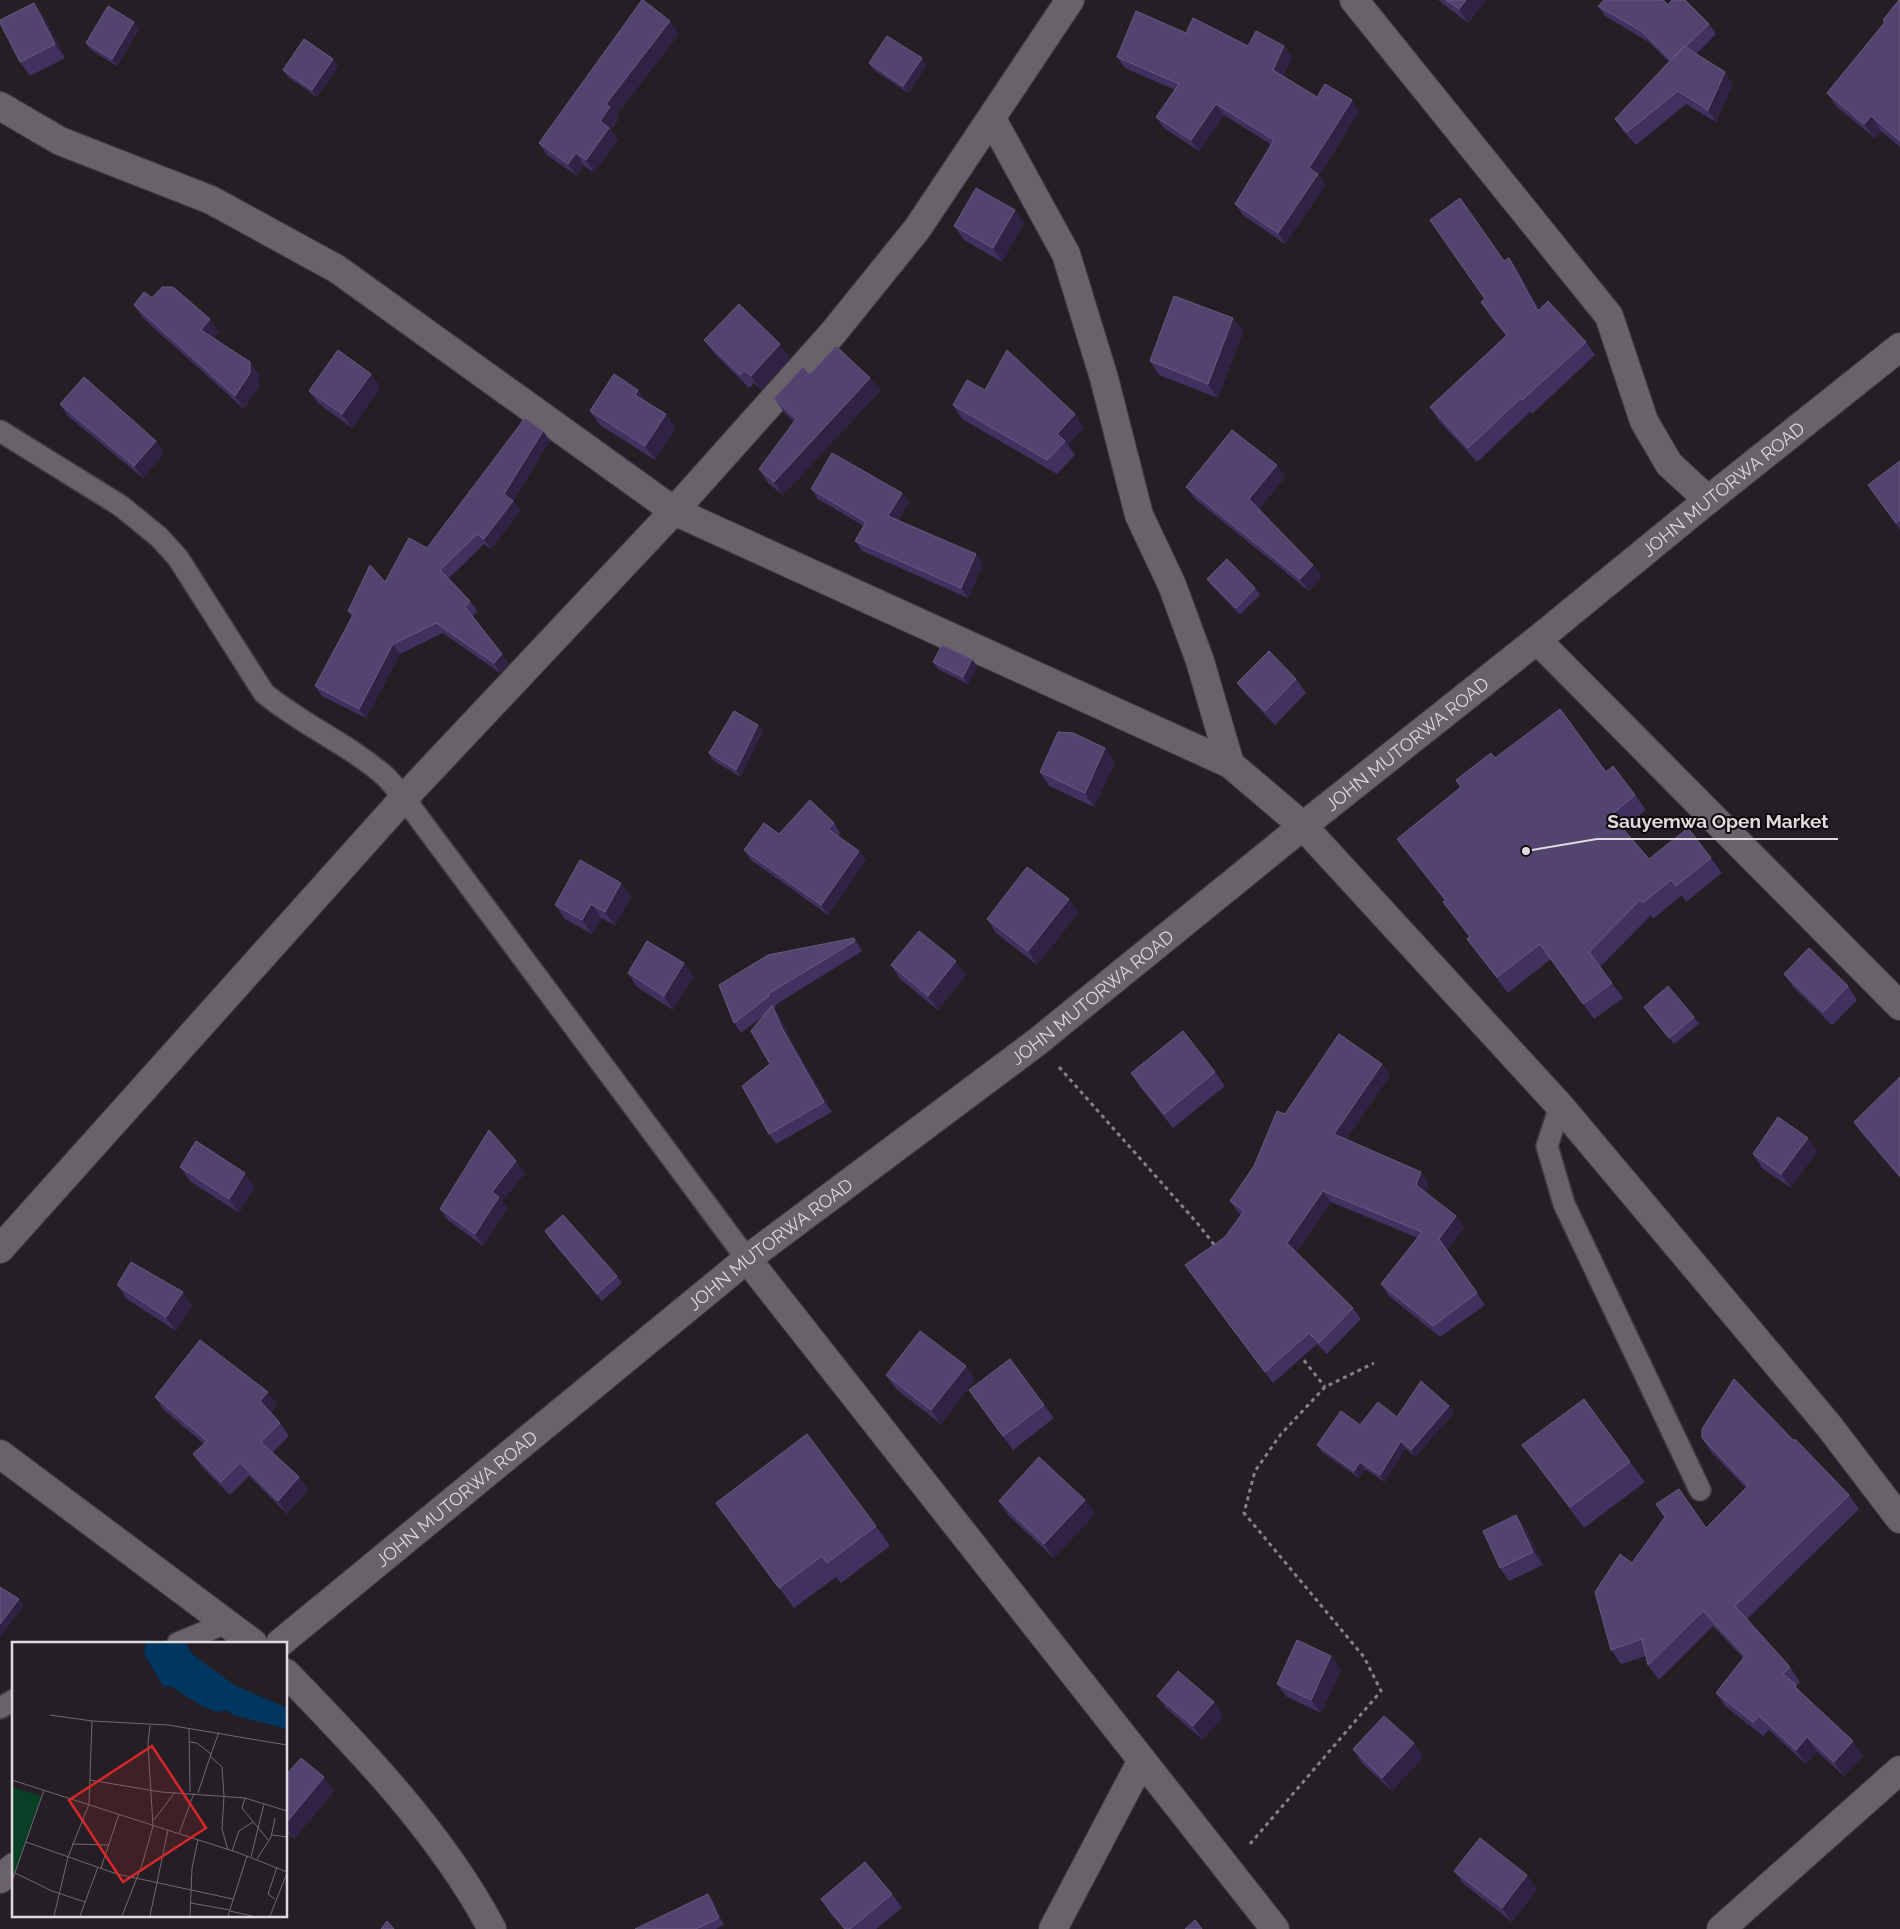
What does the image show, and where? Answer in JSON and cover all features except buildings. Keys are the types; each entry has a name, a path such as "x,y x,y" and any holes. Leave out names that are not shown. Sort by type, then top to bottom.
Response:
{"street":[{"path":"0,1249 404,798 674,511 832,333 917,229 1070,0"},
{"path":"1354,0 1609,316 1644,421 1669,464 1708,500"},
{"path":"0,106 60,141 212,200 337,269 674,511 1230,764 1303,826 1560,1106 1829,1426 1900,1519"},
{"path":"992,119 1066,254 1104,378 1140,515 1172,584 1200,661 1230,764"},
{"name":"JOHN MUTORWA ROAD","path":"281,1642 747,1259 1037,1042 1900,347"},
{"path":"1537,640 1900,1006"},
{"path":"747,1259 1275,1929"},
{"path":"0,1454 252,1642"},
{"path":"288,1675 353,1742 430,1833 492,1929"},
{"path":"1053,1929 1142,1760"},
{"path":"1721,1929 1900,1770"},
{"path":"0,1879 12,1869"}],"lane":[{"path":"0,431 121,506 159,538 178,558 264,693 284,710 347,749 386,777 404,798 747,1259"},
{"path":"1560,1106 1547,1146 1564,1204 1700,1490"},
{"path":"180,1642 226,1623"},
{"path":"0,1708 12,1701"}],"path":[{"path":"1037,1042 1198,1224 1216,1247"},
{"path":"1294,1348 1324,1387"},
{"path":"1228,1870 1381,1691 1364,1657 1244,1513 1255,1471 1281,1434 1324,1387 1374,1362"}],"place":[{"name":"Sauyemwa Open Market","path":"1526,851"}]}
